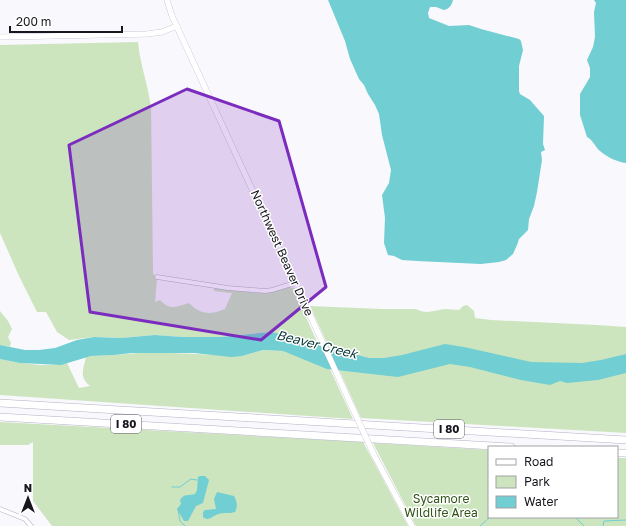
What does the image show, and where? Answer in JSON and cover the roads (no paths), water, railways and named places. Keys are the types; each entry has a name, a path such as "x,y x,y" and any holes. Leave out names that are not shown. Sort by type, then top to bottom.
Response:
{"highway":[{"name":"I 80","path":"0,403 626,440"},
{"name":"I 80","path":"0,417 494,446"}],"main road":[{"name":"Northwest Beaver Drive","path":"167,0 177,26 374,455 412,526"},
{"path":"0,37 147,34 162,32 177,26"}],"street":[{"path":"157,277 228,288 265,291 295,283"},
{"path":"0,509 22,517 29,522 31,526"}],"water":[{"path":"328,0 453,0 452,4 444,10 436,7 430,7 428,13 429,18 449,26 469,25 519,39 521,41 523,50 519,66 519,91 520,94 530,100 544,116 543,144 545,150 541,152 542,160 537,192 529,219 528,230 519,239 513,254 506,260 481,264 402,260 388,255 384,243 385,218 382,195 389,183 391,170 382,135 379,114 364,85 359,79 350,59 345,41"},
{"path":"594,0 626,0 626,163 612,159 598,149 587,137 580,115 580,94 590,77 590,68 587,60 593,47 595,37 594,12 596,3"},
{"path":"270,332 295,336 311,343 369,358 384,358 402,355 445,344 531,362 582,363 626,354 626,373 598,380 567,383 560,381 550,385 450,364 398,377 327,369 283,351 263,350 242,356 231,357 194,353 132,353 91,356 61,365 20,363 0,359 0,345 25,350 39,350 55,348 77,340 94,337 121,338 155,335 220,337"},
{"path":"205,476 209,480 203,503 196,506 188,521 184,521 177,509 181,504 180,500 185,496 195,494 197,490 198,477"},
{"path":"217,492 234,496 237,508 235,512 220,513 207,519 203,517 203,512 205,510 216,509 214,499"}],"waterway":[{"path":"172,487 180,487 191,479 197,480"},
{"path":"178,509 180,521 185,526"},
{"path":"480,526 489,518"},
{"path":"576,518 584,526"},
{"path":"603,526 604,521 626,520"}],"water label":[{"name":"Beaver Creek","path":"317,344"}],"park label":[{"name":"Sycamore Wildlife Area","path":"441,506"}]}
